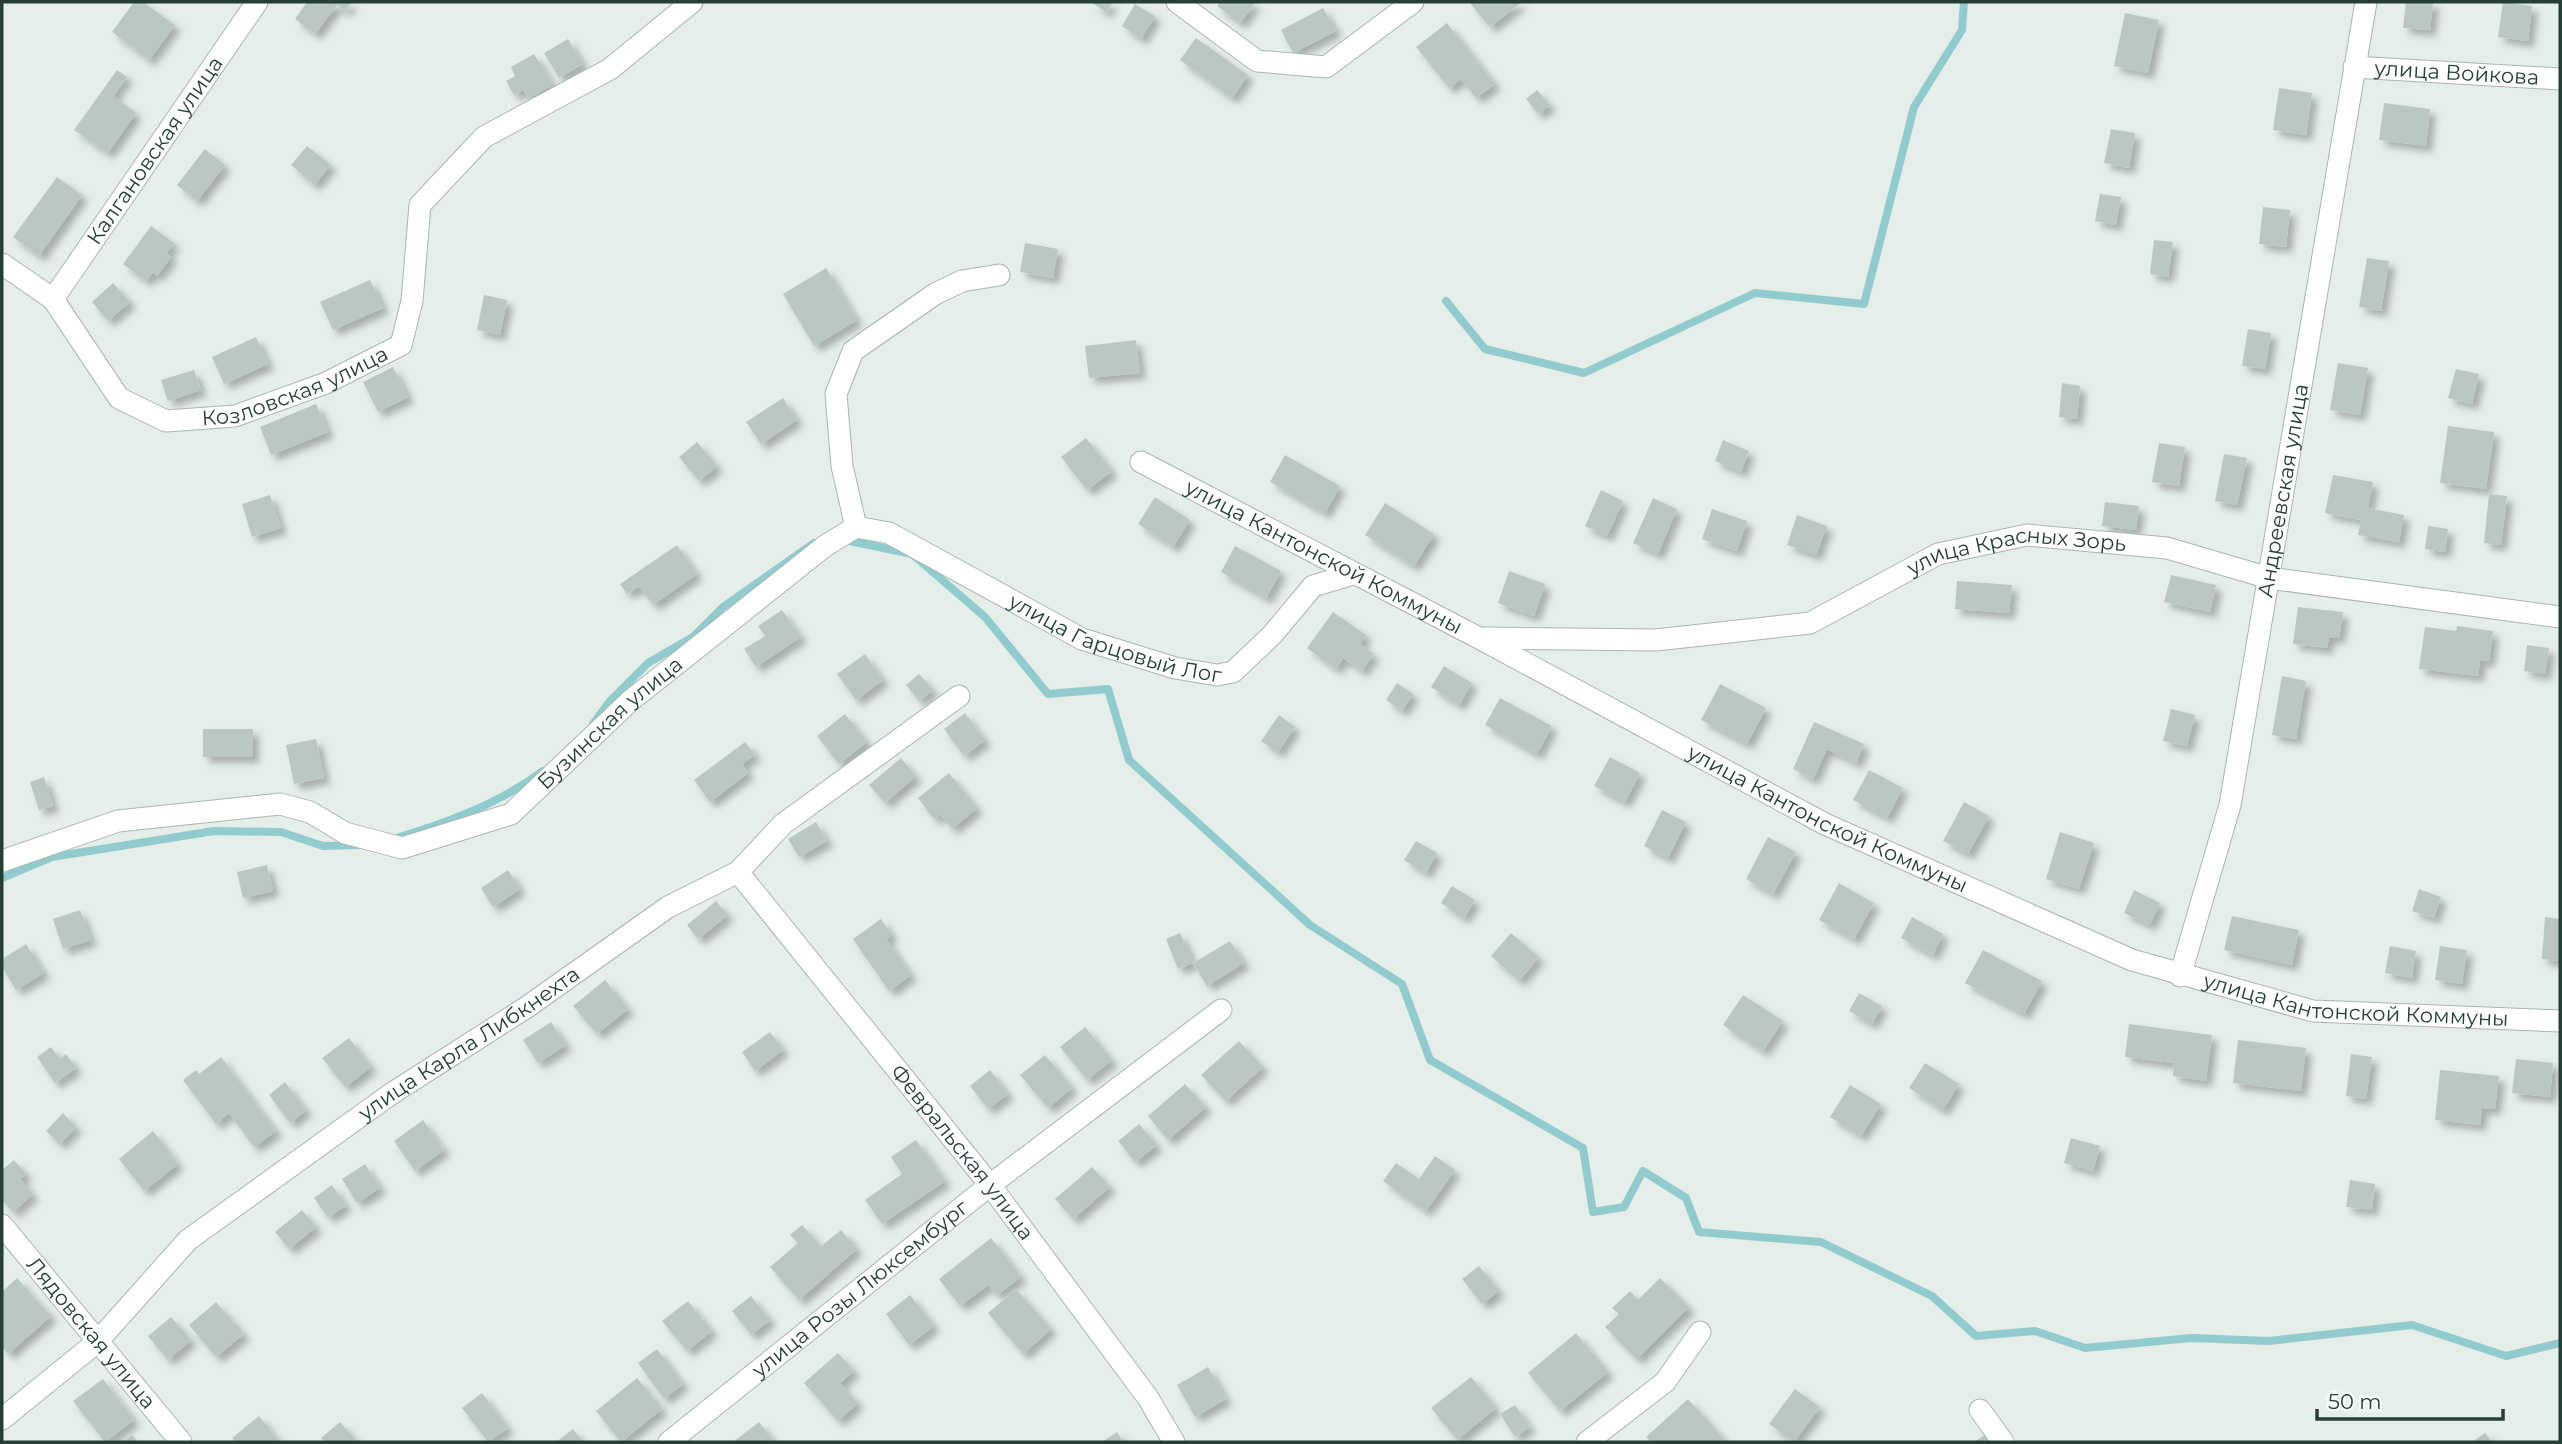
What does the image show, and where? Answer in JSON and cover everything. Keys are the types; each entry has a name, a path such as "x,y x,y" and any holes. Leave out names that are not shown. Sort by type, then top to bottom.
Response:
{"street":[{"name":"Калгановская улица","path":"53,299 257,2"},
{"name":"Козловская улица","path":"53,299 120,398 166,421 235,415 326,383 401,345 412,301 420,205 484,137 610,69 692,2"},
{"path":"1177,2 1257,61 1325,67 1413,2"},
{"name":"Андреевская улица","path":"2180,976 2230,805 2365,2"},
{"name":"улица Войкова","path":"2354,67 2560,79"},
{"path":"2,264 53,299"},
{"path":"856,527 842,466 836,394 853,351 935,294 962,281 999,275"},
{"name":"улица Кантонской Коммуны","path":"1141,462 1479,638 1825,824 2132,960 2180,976 2313,1011 2560,1021"},
{"name":"Бузинская улица","path":"2,861 118,821 280,804 310,811 345,833 402,848 511,814 630,701 825,546 856,527"},
{"name":"улица Гарцовый Лог","path":"856,527 889,533 1082,639 1175,668 1217,675 1233,672 1272,635 1313,586 1353,574"},
{"name":"улица Красных Зорь","path":"1479,638 1656,640 1810,623 1938,554 2027,535 2167,548 2269,578 2560,617"},
{"name":"улица Карла Либкнехта","path":"2,1419 97,1342 188,1240 391,1094 527,1007 668,907 738,872 783,824 959,696"},
{"name":"Февральская улица","path":"738,872 989,1185 1148,1398 1174,1442"},
{"name":"улица Розы Люксембург","path":"669,1442 989,1185 1221,1010"},
{"name":"Лядовская улица","path":"2,1225 181,1442"},
{"path":"1587,1442 1665,1382 1700,1332"},
{"path":"1980,1410 2003,1442"}],"building":[{"path":"134,2 143,2 175,25 149,60 112,32"},
{"path":"307,2 352,2 345,11 337,5 315,34 295,19"},
{"path":"1091,2 1113,2 1106,12"},
{"path":"1220,2 1256,2 1240,23 1217,6"},
{"path":"1469,2 1522,2 1490,27"},
{"path":"2406,2 2433,2 2430,30 2403,28"},
{"path":"2503,2 2532,6 2528,41 2498,37"},
{"path":"1135,4 1155,16 1141,39 1122,26"},
{"path":"1323,8 1336,31 1293,53 1281,30"},
{"path":"2125,13 2159,20 2148,73 2114,66"},
{"path":"1447,23 1495,84 1476,98 1461,79 1449,88 1416,47"},
{"path":"1196,38 1248,75 1232,98 1180,60"},
{"path":"568,39 583,64 559,78 544,53"},
{"path":"534,54 553,85 529,98 523,90 514,95 506,81 515,76 511,67"},
{"path":"117,70 127,77 113,96 136,113 108,153 74,130"},
{"path":"2279,88 2312,93 2306,135 2273,130"},
{"path":"1537,90 1550,105 1538,114 1526,99"},
{"path":"2384,103 2430,109 2426,146 2379,140"},
{"path":"2111,129 2135,133 2129,168 2104,163"},
{"path":"307,146 331,165 314,185 291,165"},
{"path":"205,149 225,165 197,201 177,185"},
{"path":"57,177 82,195 39,256 13,237"},
{"path":"2100,194 2121,197 2116,225 2095,221"},
{"path":"2263,207 2290,210 2286,247 2259,244"},
{"path":"151,226 174,243 167,253 171,257 157,276 153,272 146,281 123,264"},
{"path":"2154,240 2173,242 2168,277 2150,274"},
{"path":"1025,243 1058,249 1053,278 1020,272"},
{"path":"2367,258 2389,261 2381,311 2359,307"},
{"path":"826,268 857,320 814,346 783,294"},
{"path":"370,280 383,308 333,330 320,302"},
{"path":"113,283 130,302 108,321 92,302"},
{"path":"484,295 507,300 500,335 477,330"},
{"path":"2248,329 2271,333 2265,369 2242,366"},
{"path":"256,337 268,364 224,384 212,357"},
{"path":"1136,340 1140,373 1089,378 1085,346"},
{"path":"2338,363 2368,368 2360,415 2330,410"},
{"path":"393,367 408,397 378,412 363,382"},
{"path":"2456,369 2479,374 2472,404 2448,398"},
{"path":"194,370 201,390 168,401 161,380"},
{"path":"2062,383 2080,386 2077,419 2059,417"},
{"path":"783,398 797,420 761,444 746,422"},
{"path":"316,404 328,432 271,455 260,427"},
{"path":"2448,426 2494,432 2486,489 2440,483"},
{"path":"1086,438 1112,471 1087,490 1061,457"},
{"path":"1723,440 1749,451 1741,472 1715,461"},
{"path":"697,442 717,466 699,481 679,457"},
{"path":"2159,443 2185,447 2179,486 2152,482"},
{"path":"2224,454 2247,458 2237,505 2215,501"},
{"path":"1285,455 1340,486 1325,513 1270,482"},
{"path":"2333,475 2373,482 2368,508 2404,515 2399,542 2358,535 2361,520 2325,513"},
{"path":"1601,490 1623,501 1607,536 1585,526"},
{"path":"2489,494 2507,496 2501,545 2484,543"},
{"path":"270,495 281,528 252,537 242,504"},
{"path":"1155,497 1190,520 1173,547 1138,524"},
{"path":"1653,498 1677,509 1658,554 1633,543"},
{"path":"2105,502 2139,506 2136,530 2102,526"},
{"path":"1385,503 1434,534 1414,566 1365,535"},
{"path":"1712,509 1747,521 1737,551 1702,539"},
{"path":"1797,515 1827,526 1816,555 1787,545"},
{"path":"2428,526 2448,529 2445,552 2425,549"},
{"path":"677,545 697,574 653,605 639,586 627,594 620,584"},
{"path":"1235,546 1281,571 1266,598 1221,572"},
{"path":"1509,571 1545,584 1534,616 1498,603"},
{"path":"2171,575 2216,585 2210,612 2164,602"},
{"path":"1957,581 2012,585 2009,613 1955,609"},
{"path":"2298,607 2343,612 2339,638 2329,637 2327,648 2293,644"},
{"path":"782,610 801,637 756,667 744,649 765,636 758,626"},
{"path":"1333,612 1366,635 1360,644 1374,654 1362,671 1343,658 1336,669 1307,648"},
{"path":"2457,626 2493,631 2489,661 2480,660 2478,676 2419,669 2425,627 2456,631"},
{"path":"2527,645 2549,648 2545,674 2524,671"},
{"path":"865,654 883,680 856,700 837,674"},
{"path":"1444,666 1472,683 1459,705 1431,687"},
{"path":"919,674 933,690 919,701 906,685"},
{"path":"2282,676 2306,681 2296,739 2272,735"},
{"path":"1397,683 1413,694 1402,711 1386,700"},
{"path":"1720,684 1766,708 1747,744 1701,720"},
{"path":"1500,698 1552,726 1537,754 1485,725"},
{"path":"2171,709 2195,715 2187,746 2163,741"},
{"path":"965,713 985,740 964,756 944,729"},
{"path":"845,714 867,742 839,764 817,736"},
{"path":"1279,715 1295,727 1278,752 1261,741"},
{"path":"1814,722 1864,744 1856,763 1827,749 1813,779 1793,769"},
{"path":"203,729 253,729 253,757 203,757"},
{"path":"316,739 324,778 294,784 286,745"},
{"path":"745,742 755,755 742,764 748,773 710,802 694,780"},
{"path":"1610,757 1640,773 1625,802 1594,786"},
{"path":"901,758 916,776 885,803 869,785"},
{"path":"1869,770 1903,788 1887,818 1853,800"},
{"path":"949,773 977,808 952,829 940,814 934,819 918,798"},
{"path":"44,777 53,806 39,810 30,782"},
{"path":"1964,802 1989,816 1968,854 1943,841"},
{"path":"1662,810 1686,822 1668,858 1644,846"},
{"path":"816,822 827,841 799,857 788,839"},
{"path":"2060,832 2094,843 2079,889 2046,879"},
{"path":"1768,837 1796,852 1773,894 1746,879"},
{"path":"1416,841 1437,853 1426,873 1404,860"},
{"path":"267,865 273,891 243,898 237,872"},
{"path":"508,870 520,889 493,907 481,888"},
{"path":"1839,883 1874,903 1854,939 1819,920"},
{"path":"1452,886 1475,900 1464,918 1441,903"},
{"path":"2419,889 2441,897 2434,918 2412,911"},
{"path":"2134,890 2160,903 2150,925 2124,913"},
{"path":"716,901 728,915 698,939 687,925"},
{"path":"80,910 91,940 63,949 53,919"},
{"path":"2232,916 2299,930 2292,965 2224,950"},
{"path":"1912,917 1943,934 1933,955 1901,938"},
{"path":"2545,917 2560,919 2560,961 2542,959"},
{"path":"881,919 892,935 886,939 911,975 889,991 853,939"},
{"path":"1180,933 1193,963 1178,969 1166,939"},
{"path":"1511,933 1539,957 1519,981 1491,956"},
{"path":"1230,941 1244,963 1207,986 1193,963"},
{"path":"26,944 44,973 16,990 2,967 2,959"},
{"path":"2390,946 2416,951 2412,978 2385,973"},
{"path":"2440,946 2467,950 2462,984 2435,980"},
{"path":"1983,950 2042,981 2024,1014 1965,983"},
{"path":"605,980 628,1009 597,1034 573,1006"},
{"path":"1859,993 1882,1006 1872,1024 1849,1011"},
{"path":"1743,995 1783,1021 1763,1051 1723,1025"},
{"path":"551,1022 566,1045 538,1063 523,1040"},
{"path":"2129,1024 2212,1035 2206,1081 2173,1076 2174,1063 2125,1057"},
{"path":"1085,1027 1112,1060 1087,1080 1060,1047"},
{"path":"770,1032 783,1050 755,1071 742,1052"},
{"path":"349,1038 371,1067 345,1087 322,1058"},
{"path":"2238,1040 2306,1048 2301,1091 2233,1083"},
{"path":"1239,1041 1263,1067 1226,1101 1201,1075"},
{"path":"51,1047 60,1059 66,1054 76,1068 55,1083 37,1057"},
{"path":"2351,1054 2372,1057 2366,1099 2346,1096"},
{"path":"1045,1055 1072,1088 1048,1108 1020,1075"},
{"path":"221,1057 276,1131 254,1147 229,1113 216,1124 183,1080 196,1070 199,1074"},
{"path":"2516,1059 2553,1063 2550,1097 2512,1093"},
{"path":"1925,1063 1959,1084 1943,1110 1909,1088"},
{"path":"990,1070 1008,1094 988,1109 970,1086"},
{"path":"2440,1070 2499,1076 2495,1109 2482,1108 2480,1125 2435,1120"},
{"path":"285,1082 306,1110 290,1123 269,1095"},
{"path":"1185,1084 1206,1107 1168,1140 1148,1116"},
{"path":"1850,1085 1881,1104 1861,1136 1830,1117"},
{"path":"63,1113 76,1127 60,1144 46,1131"},
{"path":"423,1120 444,1150 415,1171 394,1141"},
{"path":"1139,1124 1157,1145 1135,1162 1118,1141"},
{"path":"153,1131 178,1164 144,1191 119,1159"},
{"path":"2071,1138 2100,1146 2093,1171 2064,1163"},
{"path":"916,1140 945,1181 882,1224 865,1200 902,1174 891,1157"},
{"path":"1435,1156 1455,1170 1426,1211 1383,1181 1396,1163 1419,1179"},
{"path":"14,1160 26,1174 20,1179 33,1194 13,1212 2,1200 2,1170"},
{"path":"365,1164 380,1188 357,1203 342,1179"},
{"path":"1092,1167 1110,1187 1073,1219 1055,1199"},
{"path":"2350,1180 2375,1184 2372,1210 2346,1207"},
{"path":"332,1185 346,1205 328,1218 314,1198"},
{"path":"302,1210 316,1227 289,1249 275,1232"},
{"path":"802,1225 821,1246 841,1230 857,1249 799,1300 770,1267 798,1243 790,1235"},
{"path":"991,1238 1021,1277 997,1295 988,1285 960,1306 939,1279"},
{"path":"1479,1266 1499,1291 1482,1304 1462,1279"},
{"path":"17,1278 51,1316 8,1354 2,1347 2,1292"},
{"path":"1660,1278 1689,1307 1637,1359 1605,1327 1619,1314 1612,1308 1630,1291 1638,1300"},
{"path":"1016,1289 1051,1329 1023,1354 988,1313"},
{"path":"910,1295 934,1326 909,1345 886,1314"},
{"path":"751,1296 770,1320 751,1335 732,1311"},
{"path":"688,1301 712,1331 687,1351 662,1321"},
{"path":"216,1302 244,1334 216,1357 189,1325"},
{"path":"171,1317 191,1340 168,1360 148,1336"},
{"path":"1576,1333 1608,1372 1560,1411 1528,1373"},
{"path":"657,1349 683,1384 664,1399 638,1363"},
{"path":"838,1353 854,1371 840,1383 858,1403 838,1421 804,1383"},
{"path":"1208,1367 1226,1399 1195,1417 1177,1385"},
{"path":"1471,1377 1496,1408 1457,1440 1431,1408"},
{"path":"637,1378 662,1409 621,1442 596,1411"},
{"path":"103,1379 134,1420 105,1442 73,1401"},
{"path":"1795,1389 1820,1407 1794,1442 1769,1424"},
{"path":"482,1393 508,1428 488,1442 462,1408"},
{"path":"1688,1399 1724,1439 1721,1442 1651,1442 1646,1437"},
{"path":"1515,1405 1530,1427 1515,1437 1500,1414"},
{"path":"259,1416 280,1442 235,1442 232,1438"},
{"path":"340,1422 357,1442 325,1442 321,1438"},
{"path":"759,1422 774,1442 733,1442"},
{"path":"573,1429 583,1442 556,1442"},
{"path":"1117,1432 1123,1442 1102,1442"},
{"path":"2485,1433 2492,1442 2472,1442"},
{"path":"1986,1434 1992,1442 1974,1442"},
{"path":"132,1435 138,1442 123,1442"}],"waterway":[{"path":"1446,301 1485,349 1584,373 1755,293 1864,304 1914,107 1962,30 1964,2"},
{"path":"845,540 912,554 985,617 1048,694 1108,689 1129,760 1310,925 1402,984 1430,1060 1583,1148 1593,1212 1624,1207 1643,1171 1686,1198 1699,1232 1821,1242 1932,1296 1976,1336 2035,1331 2085,1348 2191,1338 2269,1341 2412,1325 2506,1356 2560,1343"},
{"path":"593,724 611,700 648,663 693,637 723,607 814,543"},
{"path":"390,840 489,804 543,771"},
{"path":"2,878 52,857 214,831 281,832 323,846 360,845"}]}
